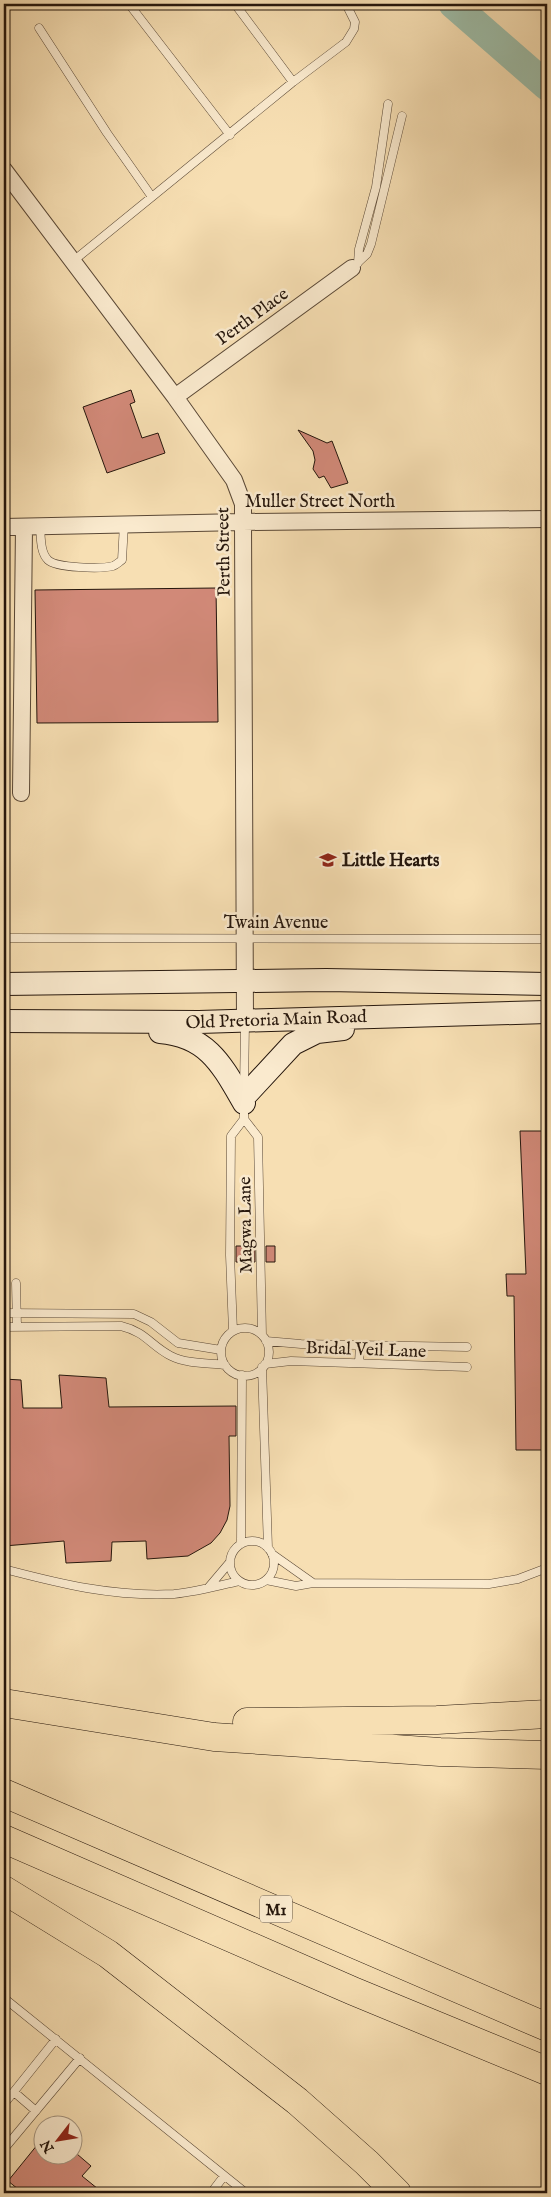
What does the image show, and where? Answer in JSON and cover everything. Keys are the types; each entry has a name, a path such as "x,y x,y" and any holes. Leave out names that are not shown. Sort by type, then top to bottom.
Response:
{"highway":[{"path":"4,1703 214,1737 440,1752 547,1755"},
{"path":"124,1722 437,1720 547,1714"},
{"name":"M1","path":"4,1793 547,2027"},
{"name":"M1","path":"4,1839 354,1991 547,2071"},
{"path":"4,1890 108,1954 297,2101 367,2163 397,2193"}],"main road":[{"name":"Old Pretoria Main Road","path":"4,984 326,980 547,984"},
{"name":"Old Pretoria Main Road","path":"4,1021 199,1022 547,1012"},
{"path":"54,1022 174,1033 189,1037 203,1045 211,1053 225,1071 244,1106 293,1044 317,1032 443,1015"}],"street":[{"name":"Perth Street","path":"4,170 175,397 234,480 243,504 245,1020"},
{"name":"Perth Place","path":"175,397 355,265"},
{"name":"Muller Street North","path":"4,527 547,519"},
{"path":"21,793 24,527"}],"lane":[{"path":"129,4 230,135"},
{"path":"235,4 293,82"},
{"path":"72,262 293,82 346,42 351,35 355,22 346,4"},
{"path":"39,28 107,133 152,197"},
{"path":"355,265 376,187 388,104"},
{"path":"355,265 367,254 402,116"},
{"path":"40,526 42,548 50,562 78,567 113,566 122,560 124,524"},
{"name":"Twain Avenue","path":"4,938 547,939"},
{"path":"244,1106 245,1020"},
{"name":"Magwa Lane","path":"233,1331 230,1255 231,1136 244,1106"},
{"name":"Magwa Lane","path":"244,1106 258,1137 264,1338 268,1357 264,1366 270,1551"},
{"path":"16,1283 17,1327"},
{"path":"4,1313 134,1314 152,1322 164,1334 178,1343 221,1350"},
{"path":"4,1327 121,1326 133,1329 171,1356 183,1360 225,1365"},
{"path":"264,1338 248,1328 233,1331 223,1342 221,1350 225,1365 230,1370 242,1375 251,1374 264,1366"},
{"path":"157,1346 164,1334"},
{"name":"Bridal Veil Lane","path":"264,1338 360,1345 467,1347"},
{"path":"359,1363 360,1345"},
{"name":"Bridal Veil Lane","path":"264,1366 291,1361 467,1367"},
{"path":"208,1588 230,1562 232,1555 241,1544 242,1375"},
{"path":"241,1544 255,1542 313,1583"},
{"path":"266,1580 273,1568 270,1551"},
{"path":"230,1562 234,1576 239,1581 252,1585 266,1580 289,1586 313,1583 489,1584 518,1579 547,1568"},
{"path":"4,1569 74,1587 105,1592 176,1594 239,1581"},
{"path":"4,1998 246,2193"},
{"path":"4,2104 56,2039"},
{"path":"4,2148 80,2058"},
{"path":"14,2092 36,2111"},
{"path":"211,2193 224,2176"}],"building":[{"path":"131,390 135,402 130,404 142,438 158,433 165,453 107,473 83,407"},
{"path":"298,430 327,443 332,441 348,483 331,488 324,476 319,478 313,469 315,460 313,451"},
{"path":"216,588 218,722 37,723 35,590"},
{"path":"520,1131 547,1131 547,1450 516,1450 514,1296 507,1296 506,1274 526,1274"},
{"path":"236,1246 255,1246 255,1262 236,1262"},
{"path":"266,1246 275,1246 275,1262 266,1262"},
{"path":"59,1375 106,1378 109,1407 236,1406 236,1436 229,1436 230,1506 227,1520 220,1533 211,1543 188,1556 147,1559 146,1541 112,1542 111,1561 66,1563 64,1541 4,1546 4,1379 21,1380 23,1408 62,1408"},
{"path":"32,2151 32,2164 82,2164 82,2158 91,2166 82,2176 103,2193 23,2193 8,2181"}],"waterway":[{"path":"453,4 547,86"}],"place":[{"name":"Little Hearts","path":"328,860"}]}
